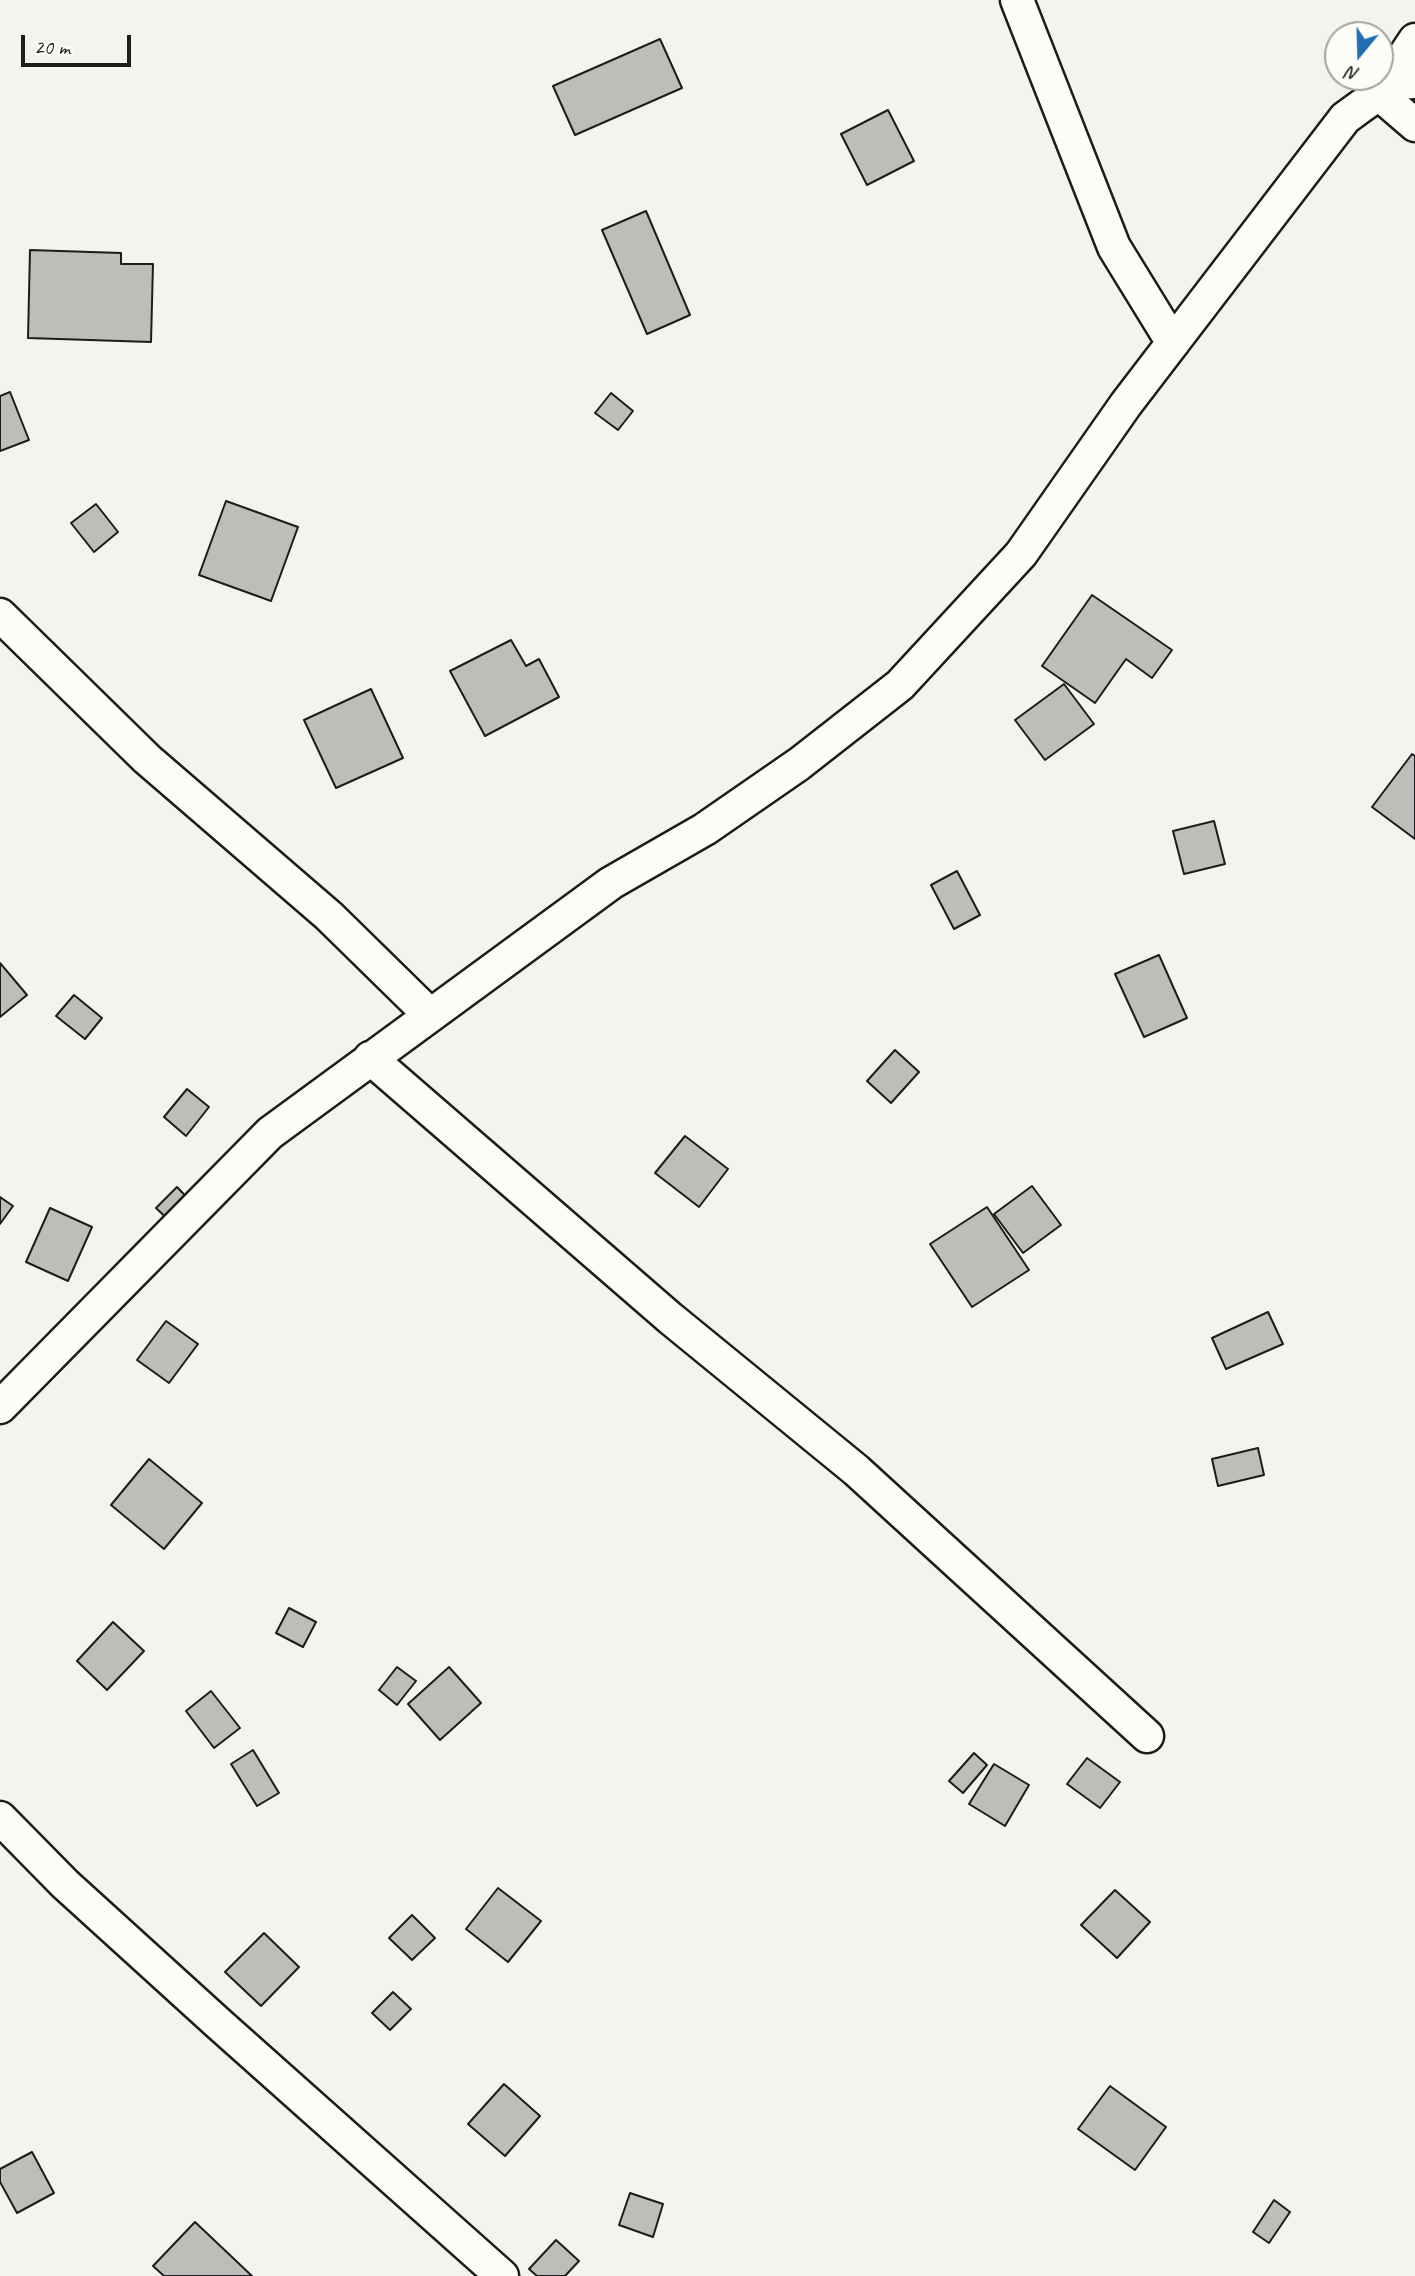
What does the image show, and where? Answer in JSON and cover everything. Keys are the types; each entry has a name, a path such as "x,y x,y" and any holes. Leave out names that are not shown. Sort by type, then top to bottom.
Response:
{"street":[{"path":"1017,0 1114,247 1173,343"},
{"path":"1379,94 1415,40"},
{"path":"0,1406 270,1133 611,883 705,829 789,772 900,685 1021,554 1126,404 1345,118 1379,94 1415,82"},
{"path":"1379,94 1415,125"},
{"path":"0,615 147,759 330,916 429,1014"},
{"path":"370,1058 670,1318 856,1470 1147,1737"},
{"path":"0,1818 65,1884 502,2276"}],"building":[{"path":"660,39 682,88 575,135 553,86"},
{"path":"888,110 914,161 867,185 841,134"},
{"path":"646,211 690,315 647,334 602,230"},
{"path":"30,250 121,253 121,264 153,264 151,342 28,338"},
{"path":"10,392 29,440 0,451 0,396"},
{"path":"611,393 633,411 618,430 595,413"},
{"path":"226,501 298,527 271,601 199,575"},
{"path":"96,504 118,532 94,552 71,523"},
{"path":"1092,595 1172,650 1152,678 1126,659 1095,703 1042,666"},
{"path":"511,640 526,666 539,659 559,697 485,736 450,671"},
{"path":"1064,684 1094,724 1045,760 1015,720"},
{"path":"371,689 403,758 336,788 304,720"},
{"path":"1412,754 1415,756 1415,839 1372,807"},
{"path":"1214,821 1225,864 1184,874 1173,831"},
{"path":"957,871 980,915 954,929 931,885"},
{"path":"1159,955 1187,1018 1144,1037 1115,974"},
{"path":"0,963 27,995 0,1017"},
{"path":"74,995 102,1018 85,1039 56,1016"},
{"path":"895,1050 919,1072 891,1103 867,1081"},
{"path":"187,1089 209,1107 186,1136 164,1117"},
{"path":"685,1136 728,1169 699,1207 655,1173"},
{"path":"1032,1186 1061,1225 1023,1253 994,1214"},
{"path":"177,1187 198,1209 178,1229 156,1208"},
{"path":"0,1197 13,1206 0,1224"},
{"path":"987,1207 1029,1270 972,1307 930,1244"},
{"path":"50,1208 92,1227 68,1281 26,1262"},
{"path":"1268,1312 1283,1344 1226,1369 1212,1338"},
{"path":"166,1321 198,1344 169,1383 137,1360"},
{"path":"1258,1448 1264,1475 1218,1486 1212,1459"},
{"path":"149,1459 202,1503 164,1549 111,1505"},
{"path":"289,1608 316,1622 303,1647 276,1633"},
{"path":"113,1622 144,1651 107,1690 77,1661"},
{"path":"397,1667 416,1681 397,1705 379,1690"},
{"path":"449,1667 481,1703 440,1740 408,1704"},
{"path":"211,1691 240,1728 214,1748 186,1711"},
{"path":"253,1750 279,1793 257,1806 231,1764"},
{"path":"974,1753 987,1765 963,1793 949,1781"},
{"path":"1087,1758 1120,1782 1100,1808 1067,1784"},
{"path":"994,1764 1029,1785 1005,1826 969,1804"},
{"path":"498,1888 541,1921 508,1962 466,1929"},
{"path":"1115,1890 1150,1922 1117,1958 1081,1925"},
{"path":"412,1915 435,1938 412,1960 389,1938"},
{"path":"264,1933 299,1967 261,2006 225,1972"},
{"path":"393,1992 411,2009 390,2030 372,2013"},
{"path":"504,2084 540,2116 505,2156 468,2124"},
{"path":"1110,2086 1166,2127 1135,2170 1078,2129"},
{"path":"32,2152 54,2193 17,2213 0,2182 0,2169"},
{"path":"630,2193 663,2204 653,2237 619,2225"},
{"path":"1274,2200 1290,2212 1269,2243 1253,2232"},
{"path":"195,2222 252,2276 164,2276 153,2266"},
{"path":"556,2240 579,2261 565,2276 537,2276 529,2269"}]}
